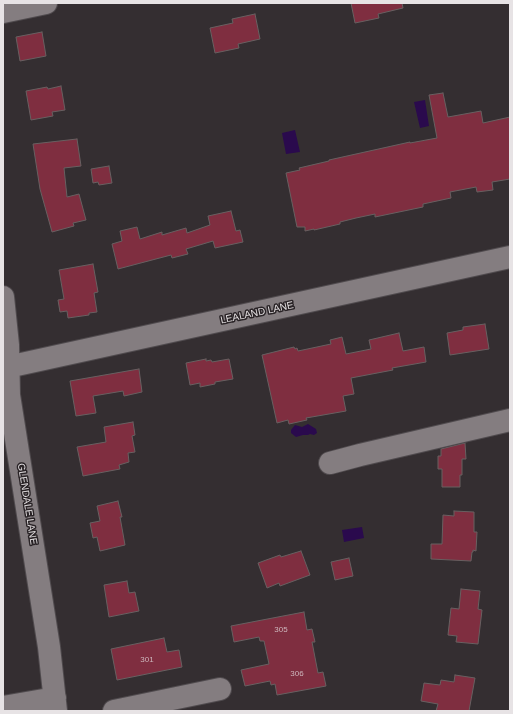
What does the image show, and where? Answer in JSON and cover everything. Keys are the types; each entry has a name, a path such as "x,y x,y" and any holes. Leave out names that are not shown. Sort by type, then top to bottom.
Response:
{"street":[{"path":"3,12 46,3"},
{"name":"LEALAND LANE","path":"6,367 510,257"},
{"name":"GLENDALE LANE","path":"3,297 7,330 6,367 9,395 30,519 56,704"},
{"path":"330,463 510,420"},
{"path":"114,711 220,689"},
{"path":"3,707 56,704"}],"shaded area":[{"path":"425,100 429,126 420,128 414,102"},
{"path":"295,130 300,152 286,154 282,133"},
{"path":"308,424 316,429 317,433 314,435 310,434 296,437 291,433 291,430 295,425 302,427"},
{"path":"362,527 364,538 344,542 342,530"}],"building":[{"path":"351,3 402,3 403,8 378,14 379,18 355,23"},
{"path":"255,14 260,39 238,44 239,48 215,53 210,28 233,23 232,19"},
{"path":"42,32 46,56 20,61 16,37"},
{"path":"61,86 65,110 52,112 53,116 31,120 26,91"},
{"path":"443,93 448,117 481,111 483,123 510,117 510,179 492,182 493,190 477,192 476,187 450,192 451,198 423,204 423,207 375,217 375,214 356,218 340,222 340,224 314,230 305,231 305,227 297,227 286,173 329,160 410,142 437,138 429,95"},
{"path":"77,139 81,166 64,168 67,197 79,194 86,220 73,223 74,226 52,232 40,189 33,144"},
{"path":"109,166 112,183 99,185 98,182 93,183 91,169"},
{"path":"231,211 236,231 240,230 243,242 215,248 213,241 186,249 188,254 172,258 171,255 118,269 112,244 122,241 120,231 137,227 140,239 162,232 162,235 186,228 187,233 210,225 208,216"},
{"path":"93,264 98,292 94,293 97,312 89,313 89,315 68,318 67,311 60,312 58,300 64,299 59,270"},
{"path":"485,324 489,349 450,355 447,333 463,330 463,327"},
{"path":"399,333 403,351 424,347 426,362 392,368 393,370 351,378 354,394 343,396 346,411 306,418 307,420 289,424 288,420 277,423 262,355 294,347 295,349 297,348 298,351 331,344 330,340 342,337 346,354 371,349 369,340"},
{"path":"206,359 206,361 211,360 212,362 229,359 233,379 215,382 215,384 200,387 200,383 190,385 186,363"},
{"path":"139,369 142,392 124,396 123,391 93,396 96,413 76,416 70,381"},
{"path":"133,422 135,435 132,436 135,452 128,453 129,462 119,465 120,469 83,476 77,447 106,442 104,427"},
{"path":"465,443 466,459 462,459 460,487 442,487 442,469 438,469 438,456 441,456 441,449"},
{"path":"118,501 122,517 120,517 125,545 100,551 97,537 93,538 90,523 100,521 97,506"},
{"path":"454,511 474,512 474,532 477,532 476,551 473,550 472,552 471,561 431,559 431,544 442,544 443,515 454,516"},
{"path":"301,551 310,575 280,586 279,583 267,588 258,563 280,555 281,557"},
{"path":"349,558 353,576 335,580 331,562"},
{"path":"127,581 129,593 135,592 139,611 109,617 104,585"},
{"path":"461,589 480,591 478,609 482,610 478,644 456,642 457,636 448,635 451,608 459,609"},
{"path":"304,612 307,630 312,629 315,642 312,642 318,673 323,672 326,686 277,695 275,684 271,685 270,681 245,686 241,670 269,664 264,641 260,641 259,637 234,642 231,626"},
{"path":"164,638 167,652 179,650 182,667 117,680 111,649"},
{"path":"455,675 475,678 469,711 436,711 438,704 421,701 424,683 440,685 441,680 454,682"}]}
